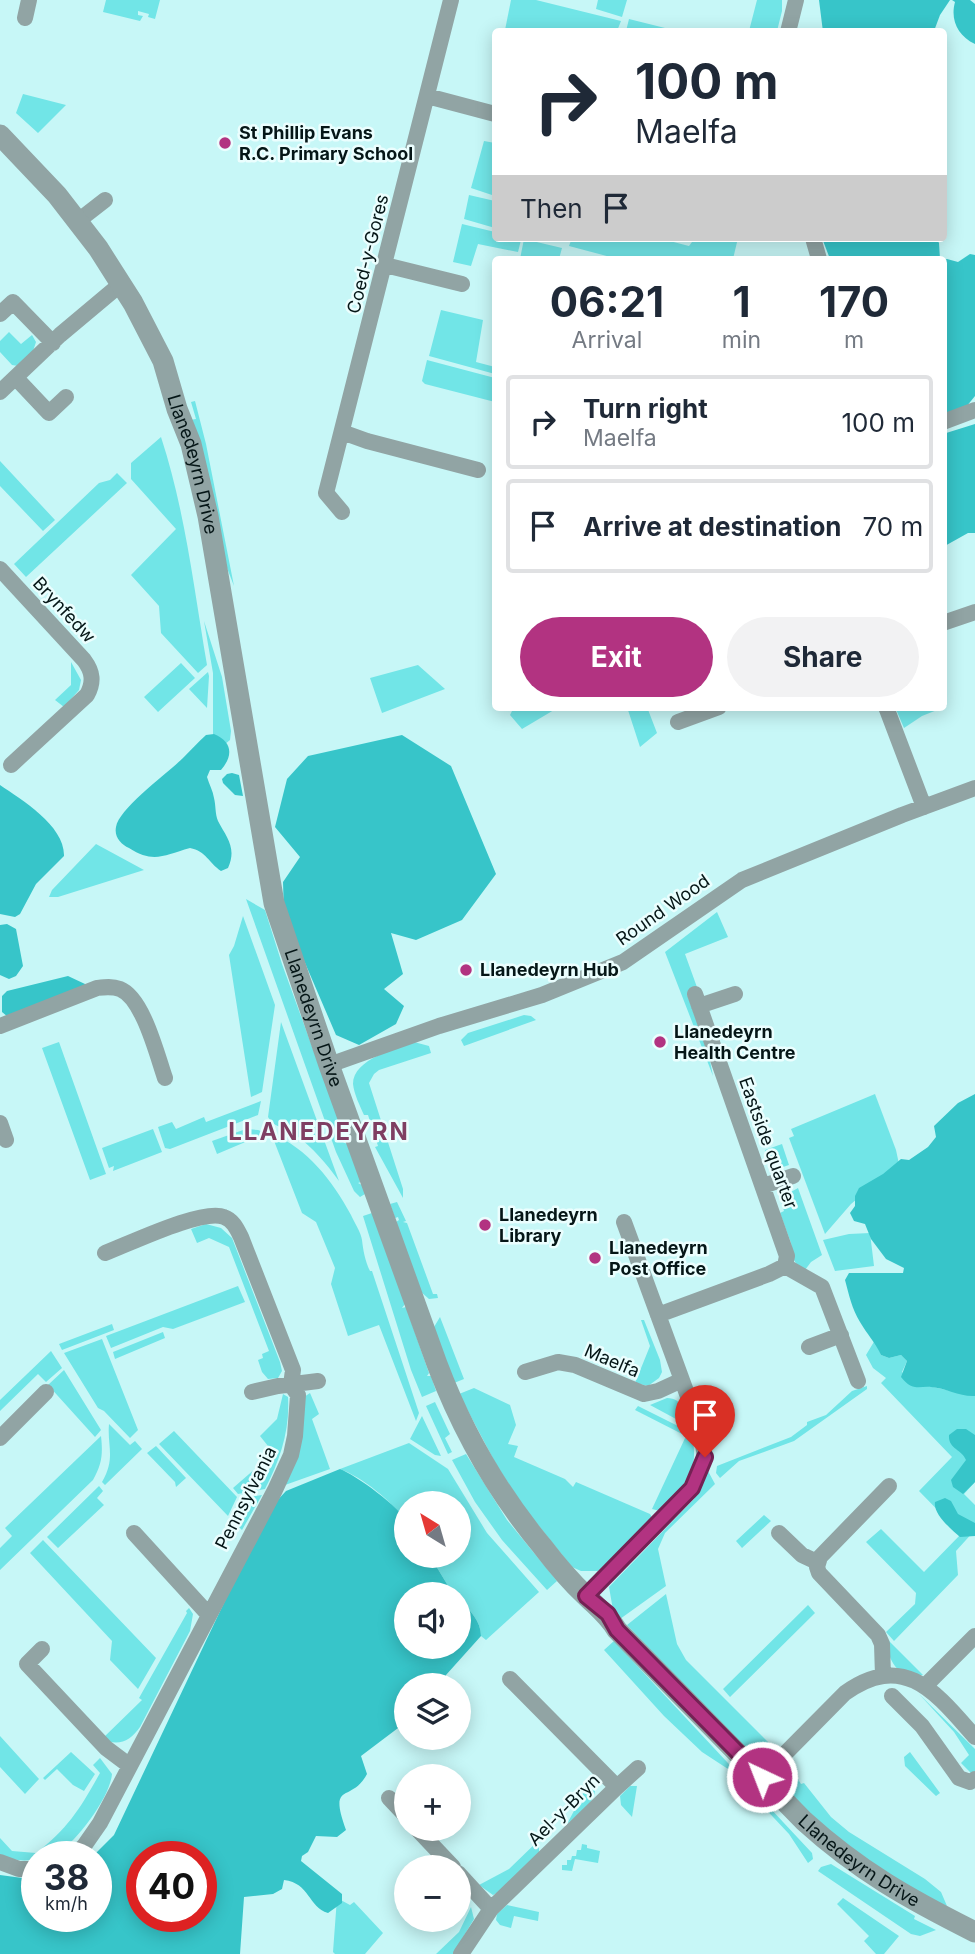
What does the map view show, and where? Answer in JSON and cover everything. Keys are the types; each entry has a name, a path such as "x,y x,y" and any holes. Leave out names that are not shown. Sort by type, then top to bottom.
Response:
{"street":[{"path":"25,18 29,0"},
{"name":"Coed-y-Gores","path":"342,512 326,493 451,0"},
{"path":"789,28 796,0"},
{"path":"427,96 492,113"},
{"name":"Llanedeyrn Drive","path":"0,135 78,221 121,283 163,361 191,444 208,516 274,903 329,1065 437,1364 458,1414 488,1471 518,1517 586,1596 608,1614 617,1630 804,1821 850,1860 896,1890 975,1932"},
{"path":"78,221 105,200"},
{"path":"385,265 462,284"},
{"path":"0,392 121,283"},
{"path":"0,314 13,302 53,343"},
{"path":"16,378 49,413 66,397"},
{"path":"947,420 975,410"},
{"path":"342,432 367,442 478,470"},
{"name":"Brynfedw","path":"2,574 84,660 90,667 92,677 87,695 11,765"},
{"path":"947,622 975,612"},
{"path":"678,722 708,711"},
{"path":"888,711 924,807"},
{"name":"Round Wood","path":"329,1065 439,1026 542,995 623,962 742,880 975,788"},
{"path":"0,1026 97,988 121,990 133,999 140,1011 165,1078"},
{"name":"Eastside quarter","path":"735,994 697,1000 787,1256 785,1266"},
{"path":"0,1123 6,1140"},
{"path":"762,1186 793,1176"},
{"name":"Pennsylvania","path":"87,1841 100,1823 291,1455 298,1414 298,1395 291,1385 293,1370 234,1224 225,1217 203,1215 105,1253"},
{"path":"586,1596 692,1488 705,1457 701,1432 624,1222"},
{"path":"658,1315 785,1266 822,1286 858,1381"},
{"path":"809,1347 841,1335"},
{"name":"Maelfa","path":"525,1372 558,1362 575,1364 644,1395 682,1380"},
{"path":"252,1392 278,1385 318,1381"},
{"path":"0,1438 46,1392"},
{"path":"817,1562 889,1486"},
{"path":"134,1533 208,1614"},
{"path":"779,1533 802,1555 817,1562"},
{"path":"817,1562 819,1573 878,1635 882,1644 883,1675"},
{"path":"926,1685 975,1636"},
{"path":"42,1649 27,1664 106,1748 130,1766"},
{"path":"762,1777 845,1693 858,1684 883,1675 911,1679 926,1685 975,1737"},
{"name":"Ael-y-Bryn","path":"461,1954 491,1909 617,1787 510,1679"},
{"path":"892,1696 922,1726 959,1778 970,1782 975,1779"},
{"path":"617,1787 638,1768"},
{"path":"389,1798 394,1803"},
{"path":"428,1841 442,1855"},
{"path":"0,1862 21,1869"},
{"path":"471,1887 491,1909"}],"shaded area":[{"path":"106,0 160,0 155,19 138,11 138,15 143,16 140,21 103,12"},
{"path":"511,0 536,0 621,21 618,28 505,28"},
{"path":"598,0 627,0 622,17 596,9"},
{"path":"757,0 782,0 778,28 750,28"},
{"path":"819,0 950,0 935,28 822,28"},
{"path":"952,0 970,0 975,4 975,44 964,37 957,27 955,2"},
{"path":"629,19 665,28 627,28"},
{"path":"23,94 66,105 38,133 16,113"},
{"path":"484,141 492,142 492,195 471,188"},
{"path":"469,195 492,200 492,227 464,219"},
{"path":"462,224 492,231 492,242 520,242 518,252 478,244 471,266 453,262"},
{"path":"523,242 562,248 560,256 521,256"},
{"path":"570,242 674,242 689,246 692,242 737,242 734,256 607,256 569,246"},
{"path":"824,242 938,242 940,256 829,256"},
{"path":"970,254 975,255 975,396 962,412 947,416 947,259 958,262"},
{"path":"441,310 483,320 476,362 492,366 492,373 429,356"},
{"path":"9,332 21,344 32,335 36,342 33,351 18,366 12,365 0,352 0,341"},
{"path":"427,360 492,377 492,401 425,384 422,381"},
{"path":"195,401 234,586 220,550 190,420 196,419 191,402"},
{"path":"975,424 975,533 968,533 947,545 947,433"},
{"path":"161,437 183,521 207,665 198,673 161,633 159,606 131,575 176,529 131,479 131,463"},
{"path":"0,461 55,520 43,531 0,486"},
{"path":"117,473 127,483 26,577 14,564 99,483 110,480"},
{"path":"204,621 222,677 231,731 230,740 218,750 213,734 213,673"},
{"path":"71,662 81,680 79,690 64,707 55,700 71,685"},
{"path":"181,663 195,678 158,712 144,697"},
{"path":"418,665 445,689 382,713 370,678"},
{"path":"208,672 209,676 207,708 189,689"},
{"path":"512,711 552,711 522,729 510,715"},
{"path":"628,711 649,711 657,733 640,747"},
{"path":"897,711 934,711 922,716 904,728"},
{"path":"214,734 225,741 229,750 228,760 221,770 210,770 207,777 217,818 231,849 228,868 221,871 204,854 190,848 152,857 123,844 117,837 116,827 126,810 206,735"},
{"path":"402,735 451,766 496,874 462,920 416,940 391,933 403,974 384,989 404,1006 396,1024 359,1045 336,1035 284,914 283,882 300,857 275,827 287,779 308,756"},
{"path":"232,773 239,775 243,796 235,795 223,783 222,779"},
{"path":"0,785 50,824 58,834 64,856 36,884 20,914 15,917 0,914"},
{"path":"96,844 144,870 58,897 49,897 52,890"},
{"path":"246,899 265,910 346,1140 343,1142 347,1144 361,1182 358,1183 362,1185 365,1194 360,1197 354,1191 336,1152"},
{"path":"717,912 728,937 685,954 698,990 687,994 709,1056 713,1076 665,952"},
{"path":"243,916 275,1005 262,1092 251,1097 229,955"},
{"path":"7,924 16,929 23,966 16,976 9,979 0,975 0,925"},
{"path":"68,976 85,984 84,991 8,1017 2,1012 2,996 7,991"},
{"path":"524,1015 536,1020 464,1046 461,1040 468,1033"},
{"path":"281,1022 339,1181 308,1145 292,1132 274,1124 268,1117"},
{"path":"59,1042 106,1174 90,1180 42,1048"},
{"path":"414,1042 429,1046 431,1053 379,1070 369,1083 403,1189 403,1198 375,1147 378,1146 368,1115 364,1115 353,1084 355,1075 368,1061"},
{"path":"875,1094 899,1164 851,1204 825,1234 789,1138 794,1136 791,1129"},
{"path":"975,1094 975,1396 937,1388 915,1387 906,1382 901,1377 907,1361 901,1355 889,1358 881,1355 857,1317 845,1280 849,1273 903,1273 904,1268 886,1259 871,1239 865,1224 854,1221 850,1213 855,1206 855,1196 859,1188 883,1174 901,1159 909,1160 928,1147 936,1137 934,1126 958,1103"},
{"path":"261,1101 258,1115 170,1149 165,1148 158,1127 172,1122 176,1129 204,1117 206,1122"},
{"path":"153,1129 162,1152 113,1171 114,1166 109,1168 102,1148"},
{"path":"246,1129 267,1133 217,1154 212,1141"},
{"path":"271,1133 296,1148 318,1167 344,1202 357,1227 419,1413 416,1421 379,1325 348,1336 331,1284 335,1268 316,1222 302,1213"},
{"path":"782,1144 789,1165 780,1168 771,1165 765,1150"},
{"path":"798,1188 822,1255 805,1270 794,1260 780,1213 784,1211 782,1197"},
{"path":"397,1202 433,1294 437,1294 438,1298 429,1299 421,1292 396,1222 398,1217 395,1218 390,1204"},
{"path":"372,1213 405,1304 402,1308 406,1307 429,1373 427,1376 431,1376 436,1391 422,1397 363,1216"},
{"path":"206,1224 221,1228 232,1238 280,1362 282,1371 278,1378 268,1379 262,1372 258,1360 263,1358 262,1354 269,1351 229,1247 209,1238 197,1243 191,1229"},
{"path":"870,1233 874,1266 835,1271 823,1240 849,1234"},
{"path":"238,1286 245,1302 173,1329 163,1327 111,1348 106,1336"},
{"path":"440,1317 464,1379 454,1383 434,1327"},
{"path":"641,1320 644,1320 662,1372 659,1378 648,1386 635,1383 650,1346"},
{"path":"112,1324 114,1330 62,1350 59,1344"},
{"path":"163,1332 165,1338 115,1359 113,1352"},
{"path":"102,1339 138,1430 130,1438 98,1408 64,1353"},
{"path":"875,1340 881,1355 889,1358 901,1355 907,1361 902,1372 916,1387 928,1386 975,1396 975,1482 964,1494 975,1505 975,1530 956,1551 958,1575 894,1641 886,1632 915,1604 916,1593 866,1542 881,1529 924,1572 961,1534 919,1491 952,1457 881,1383 886,1378 873,1368 866,1355"},
{"path":"51,1351 62,1368 46,1382 38,1374 0,1411 0,1400"},
{"path":"64,1370 101,1430 95,1437 48,1385"},
{"path":"867,1386 867,1389 794,1441 739,1461 720,1478 716,1473 717,1466 791,1437 807,1425 807,1422 826,1415 852,1391"},
{"path":"474,1388 510,1405 516,1425 508,1444 518,1446 514,1457 565,1479 573,1487 576,1482 650,1514 653,1519 598,1571 581,1571 572,1567 526,1510 497,1466 459,1394"},
{"path":"310,1393 319,1414 312,1419 330,1469 285,1485 304,1397"},
{"path":"283,1394 288,1397 287,1422 283,1445 270,1478 265,1489 238,1494 233,1488 265,1460 268,1446 260,1436 277,1419"},
{"path":"667,1398 680,1403 689,1426 650,1405"},
{"path":"435,1402 450,1434 445,1438 452,1452 448,1454 426,1406"},
{"path":"638,1406 692,1433 694,1458 689,1477 660,1511 652,1509 686,1436 635,1410"},
{"path":"422,1416 441,1456 410,1439"},
{"path":"109,1424 130,1445 135,1441 142,1449 105,1485 102,1482 110,1459"},
{"path":"957,1429 966,1429 975,1435 975,1482 963,1494 953,1487 951,1480 966,1460 949,1440 949,1435"},
{"path":"174,1431 237,1497 228,1516 159,1444"},
{"path":"101,1436 101,1459 93,1480 0,1570 0,1548 12,1536 5,1528"},
{"path":"409,1443 448,1469 461,1491 394,1491 394,1507 358,1478 340,1469"},
{"path":"156,1446 186,1478 176,1487 175,1482 147,1453"},
{"path":"466,1454 507,1520 557,1581 547,1590 502,1540 475,1502 452,1460"},
{"path":"340,1469 377,1492 394,1507 394,1568 437,1568 446,1582 394,1582 394,1659 460,1659 448,1673 394,1673 394,1731 361,1756 367,1774 361,1783 344,1794 339,1804 346,1830 337,1837 316,1836 308,1852 302,1856 301,1861 342,1894 342,1903 328,1913 316,1906 299,1886 284,1880 282,1889 273,1894 244,1897 240,1954 0,1954 0,1875 21,1878 21,1932 112,1932 112,1841 108,1841 114,1835 250,1548 274,1504 286,1491"},
{"path":"708,1471 715,1484 665,1533 658,1549 666,1586 620,1619 613,1610 609,1587 694,1499"},
{"path":"99,1486 103,1491 97,1498 104,1505 58,1548 47,1537"},
{"path":"262,1495 242,1530 232,1520 243,1498"},
{"path":"945,1498 951,1501 958,1514 975,1523 975,1536 960,1537 943,1521 935,1502"},
{"path":"471,1507 487,1533 539,1592 486,1640 481,1636 479,1625 471,1613 471,1582 446,1582 437,1568 471,1568"},
{"path":"764,1515 771,1521 742,1548 736,1541"},
{"path":"43,1540 156,1658 138,1689 110,1660 112,1641 30,1553"},
{"path":"666,1594 677,1644 686,1660 775,1749 762,1754 747,1751 627,1625"},
{"path":"808,1605 815,1613 730,1697 723,1689"},
{"path":"189,1608 193,1614 190,1631 140,1727 124,1741 102,1739 142,1700 139,1698"},
{"path":"471,1613 479,1625 481,1636 471,1647"},
{"path":"885,1637 923,1675 906,1674 895,1666"},
{"path":"614,1641 812,1853 813,1859 808,1863 789,1834 728,1769 702,1752 664,1716 604,1650"},
{"path":"919,1694 975,1749 975,1771 971,1773 961,1763 969,1755 954,1732"},
{"path":"0,1736 39,1779 25,1794 0,1767"},
{"path":"71,1752 95,1774 84,1791 73,1785 57,1769 45,1780 43,1778"},
{"path":"910,1752 940,1793 936,1796 905,1766 904,1757"},
{"path":"100,1758 112,1774 106,1794 92,1817 72,1841 50,1841 80,1807 100,1773 93,1765"},
{"path":"789,1765 801,1784 804,1783 831,1817 849,1832 925,1879 941,1892 947,1906 920,1895 830,1835 780,1782 781,1774"},
{"path":"592,1777 595,1785 593,1798 567,1824"},
{"path":"630,1786 637,1786 632,1817 621,1805 620,1796"},
{"path":"0,1838 12,1851 21,1852 21,1860 0,1856"},
{"path":"539,1840 539,1853 499,1892 493,1895 479,1885 509,1869"},
{"path":"582,1844 600,1851 598,1863 575,1859 572,1871 562,1870 562,1865 567,1865 567,1860 576,1856"},
{"path":"831,1864 915,1916 914,1919 936,1930 920,1936 911,1934 818,1871"},
{"path":"337,1898 350,1905 354,1902 383,1933 365,1954 333,1952"},
{"path":"843,1898 899,1936 884,1954 876,1954 864,1941 869,1936 837,1904"},
{"path":"507,1905 539,1912 538,1921 514,1916 511,1928 500,1925 496,1920 497,1914"},
{"path":"459,1932 466,1932 453,1954 436,1954"}],"place":[{"name":"St Phillip Evans R.C. Primary School","path":"225,143"},
{"name":"Llanedeyrn Hub","path":"466,970"},
{"name":"Llanedeyrn Health Centre","path":"660,1042"},
{"name":"Llanedeyrn Library","path":"485,1225"},
{"name":"Llanedeyrn Post Office","path":"595,1258"}],"district":[{"name":"LLANEDEYRN","path":"319,1132"}],"route":[{"path":"705,1457 700,1474 681,1501 586,1596 608,1614 617,1630 762,1777"}]}
